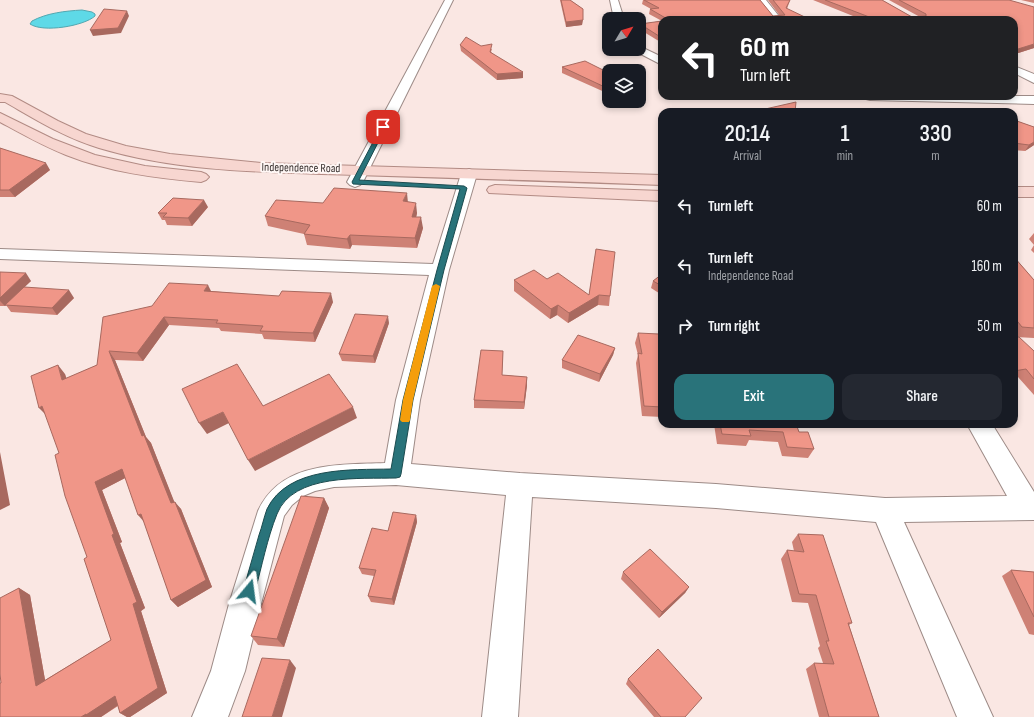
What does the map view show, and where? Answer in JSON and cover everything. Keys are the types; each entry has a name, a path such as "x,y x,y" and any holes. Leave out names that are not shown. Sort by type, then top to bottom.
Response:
{"main road":[{"name":"Independence Road","path":"0,98 8,100 80,136 111,147 199,163 358,176 466,181 658,180"},
{"name":"Independence Road","path":"2,118 54,145 85,157 146,171 245,180 358,176"},
{"name":"Independence Road","path":"466,181 544,192 658,196"},
{"path":"1018,192 1034,192"},
{"path":"1018,206 1034,206"}],"street":[{"path":"358,176 449,0"},
{"path":"614,0 617,12"},
{"path":"760,0 774,16"},
{"path":"646,53 658,60"},
{"path":"1018,71 1034,79"},
{"path":"1018,100 1034,100"},
{"path":"396,474 408,400 440,270 466,181"},
{"path":"0,254 440,270"},
{"path":"981,428 1031,508"},
{"path":"210,717 228,671 245,604 272,511 282,497 294,488 319,479 334,476 396,474 520,485 716,496 886,510 1031,508"},
{"path":"500,717 520,485"},
{"path":"886,510 975,717"}],"water":[{"path":"82,10 92,12 95,16 82,23 63,27 44,28 36,27 30,24 38,18 50,14"}],"building":[{"path":"561,0 570,0 583,9 583,20 566,22"},
{"path":"644,0 760,0 773,16 662,16 650,9 659,8"},
{"path":"773,0 790,0 786,8 803,16 773,16 785,15"},
{"path":"825,0 882,0 910,16 867,16"},
{"path":"899,0 1009,0 1034,7 1034,44 1018,49 1018,16 926,16 926,14"},
{"path":"104,9 127,11 118,28 90,30"},
{"path":"658,22 658,35 646,28 646,23"},
{"path":"466,37 481,46 492,44 490,52 523,72 497,74 460,45"},
{"path":"585,61 602,70 602,86 562,67"},
{"path":"796,102 795,108 770,108"},
{"path":"1018,121 1034,127 1034,142 1029,145 1018,144"},
{"path":"0,148 46,163 9,190 0,190"},
{"path":"334,188 407,193 403,201 416,203 412,217 421,217 415,238 350,235 347,239 304,234 310,225 265,216 276,200 323,203"},
{"path":"173,198 204,200 188,218 163,217 167,213 158,213"},
{"path":"596,249 615,252 610,296 599,295 569,313 558,305 551,309 514,280 534,270 547,279 558,273 589,295"},
{"path":"1018,262 1034,280 1034,328 1022,327 1018,322"},
{"path":"0,272 26,273 0,298"},
{"path":"658,277 658,284 653,281"},
{"path":"169,283 208,285 204,291 279,296 282,291 331,293 313,333 260,331 263,326 216,323 218,320 164,317 137,353 109,351 142,436 144,435 171,503 175,502 206,580 171,600 141,514 138,515 122,469 95,482 114,534 112,535 137,602 133,604 158,688 120,713 115,696 81,717 0,717 0,598 19,588 36,686 111,640 84,559 87,557 65,496 55,455 59,453 42,406 39,408 31,376 58,365 62,380 97,365 103,317 152,306"},
{"path":"24,287 69,290 52,308 5,305"},
{"path":"355,314 388,316 373,356 339,354"},
{"path":"638,333 658,334 658,407 644,406 638,353 642,354"},
{"path":"578,335 615,348 600,374 562,360"},
{"path":"1018,337 1034,351 1034,379 1026,369 1018,370"},
{"path":"481,350 503,351 502,375 527,377 524,402 474,400"},
{"path":"237,364 263,406 329,374 353,407 248,460 223,412 199,423 182,389"},
{"path":"721,428 798,428 799,432 808,432 814,449 787,447 783,432 749,430 751,436 722,434"},
{"path":"301,496 324,498 277,639 251,636"},
{"path":"393,512 416,515 392,599 368,596 376,570 359,568 372,528 388,531"},
{"path":"798,534 823,535 852,623 848,623 879,717 829,717 814,663 834,664 826,641 829,641 816,595 799,594 787,550 804,552"},
{"path":"650,549 689,587 662,612 623,572"},
{"path":"1011,570 1034,572 1034,617"},
{"path":"658,649 702,698 685,717 661,717 628,679"},
{"path":"262,658 290,660 272,717 242,717"}],"slow traffic":[{"path":"405,420 408,400 436,286"}],"route":[{"path":"249,591 272,511 282,497 294,488 312,480 334,476 396,474 408,400 440,270 464,188 355,182 383,127"}]}
